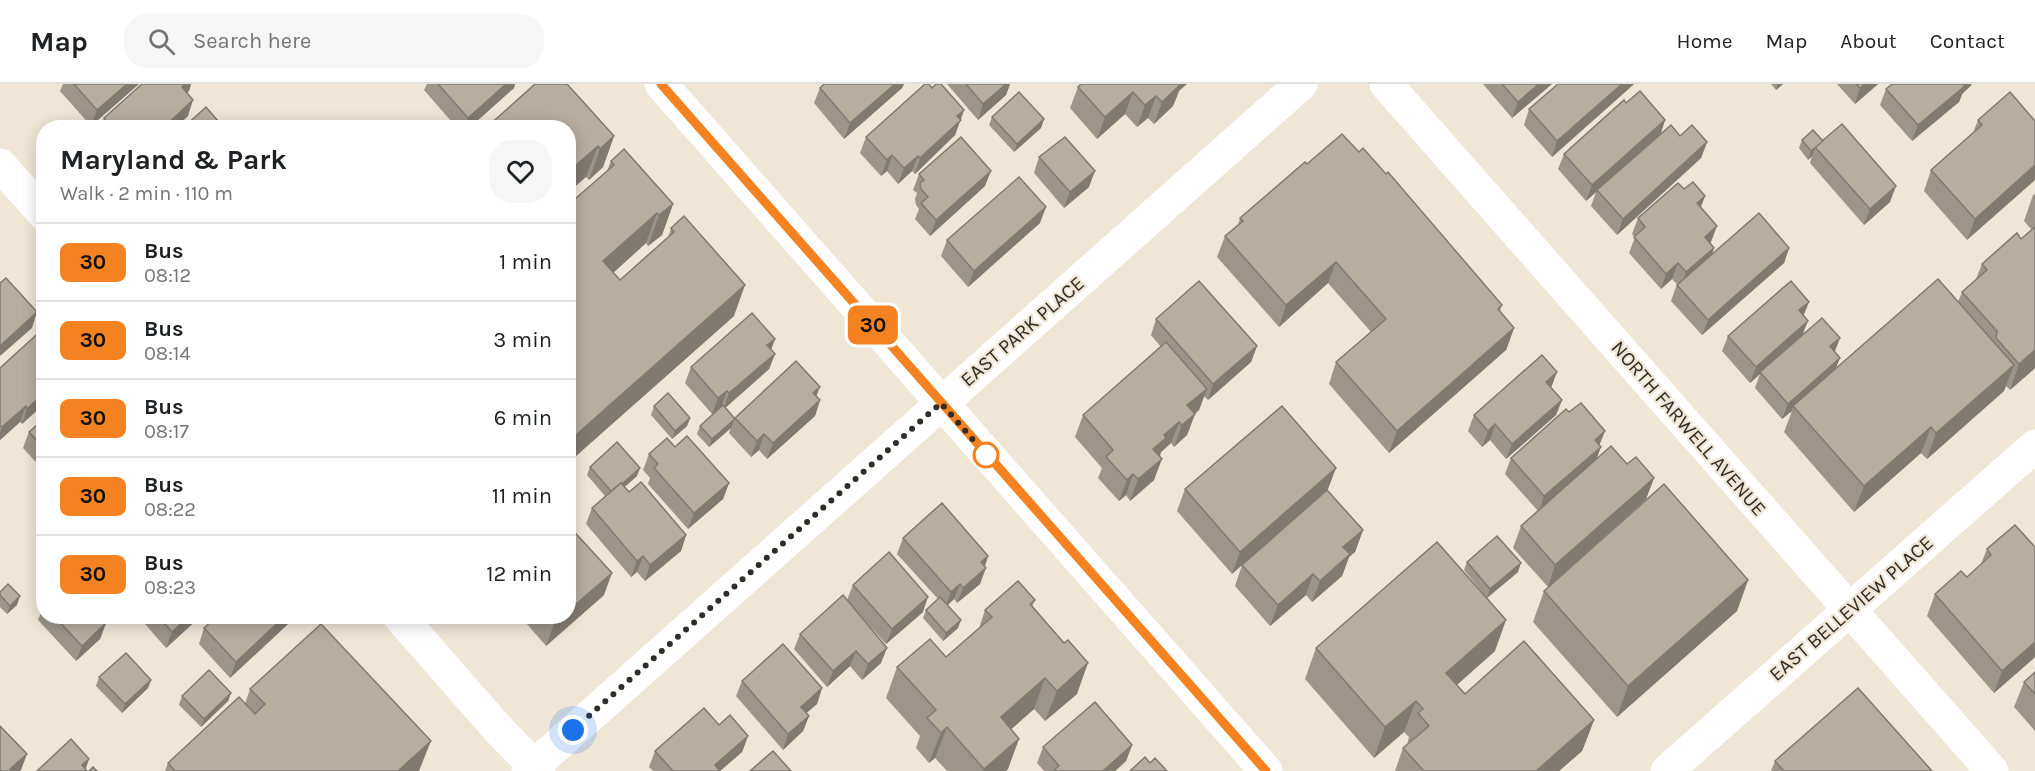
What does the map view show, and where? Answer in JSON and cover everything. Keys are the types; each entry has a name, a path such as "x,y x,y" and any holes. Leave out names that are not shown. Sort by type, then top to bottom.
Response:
{"street":[{"path":"661,84 1266,771"},
{"name":"EAST PARK PLACE","path":"533,770 941,403 1301,84"},
{"name":"NORTH FARWELL AVENUE","path":"1386,84 1992,771"},
{"path":"0,165 36,205"},
{"name":"EAST BELLEVIEW PLACE","path":"1667,771 2035,446"},
{"path":"406,624 533,770"}],"building":[{"path":"74,84 127,84 97,110"},
{"path":"142,84 185,84 182,87 193,100 172,120 106,120 104,118"},
{"path":"438,84 506,84 468,118"},
{"path":"535,84 567,84 614,136 600,149 598,146 576,165 576,120 495,120"},
{"path":"824,84 895,84 850,123 820,88"},
{"path":"925,84 929,84 932,88 936,84 941,84 964,110 957,116 961,120 920,158 918,156 904,168 892,155 887,160 866,137"},
{"path":"966,84 1006,84 983,104"},
{"path":"1081,84 1181,84 1162,102 1156,96 1145,105 1133,92 1105,117 1078,87"},
{"path":"1502,84 1539,84 1518,102"},
{"path":"1558,84 1622,84 1557,141 1529,109"},
{"path":"1892,84 1963,84 1965,86 1918,125 1886,89"},
{"path":"1640,91 1665,120 1592,185 1564,154 1624,100 1626,103"},
{"path":"1019,92 1044,119 1017,144 992,117"},
{"path":"2010,92 2035,121 2035,165 1975,219 1931,170 1982,125 1978,120"},
{"path":"206,107 217,120 192,120"},
{"path":"1842,124 1896,186 1870,209 1815,147"},
{"path":"1671,125 1680,136 1692,125 1707,142 1623,219 1597,190"},
{"path":"1813,130 1823,141 1811,151 1802,140"},
{"path":"1342,134 1359,152 1363,148 1386,174 1388,172 1502,305 1498,309 1514,328 1397,431 1336,362 1386,319 1336,262 1286,305 1225,236 1243,221 1240,218 1305,162 1307,164"},
{"path":"961,137 991,171 936,220 921,203 928,197 921,189 920,183 924,180 919,174"},
{"path":"1065,137 1095,171 1070,192 1039,157"},
{"path":"624,149 673,204 659,215 657,213 603,261 620,280 674,232 671,228 684,216 745,285 576,435 576,198 614,165 611,161"},
{"path":"1019,177 1046,207 974,271 947,240"},
{"path":"1693,182 1705,196 1697,203 1717,226 1705,237 1714,248 1686,272 1678,263 1666,274 1634,237 1645,227 1638,218 1678,183 1684,189"},
{"path":"1759,213 1789,248 1708,320 1677,285"},
{"path":"2035,227 2035,350 2019,364 1996,338 1997,331 1962,292 1987,270 1982,264 2017,233 2021,239"},
{"path":"6,278 36,313 0,346 0,283"},
{"path":"1938,279 2014,365 1936,433 1931,427 1864,486 1793,406"},
{"path":"1199,281 1257,346 1213,384 1156,319"},
{"path":"1791,281 1809,302 1799,310 1808,321 1756,367 1728,336"},
{"path":"752,313 775,339 767,345 775,354 729,393 727,391 718,398 691,367"},
{"path":"1822,318 1840,338 1830,346 1840,358 1788,404 1760,372"},
{"path":"36,335 36,401 27,409 26,406 2,427 0,425 0,368"},
{"path":"1166,342 1207,389 1187,405 1195,414 1182,425 1179,422 1153,449 1162,459 1138,479 1133,474 1127,480 1106,457 1113,450 1083,415"},
{"path":"1542,355 1557,372 1546,382 1562,400 1512,444 1495,424 1488,431 1474,415"},
{"path":"796,361 820,387 813,393 820,400 773,443 764,434 757,441 735,418"},
{"path":"668,393 690,418 675,431 654,406"},
{"path":"1581,403 1605,431 1595,440 1601,447 1544,496 1511,458 1566,409 1569,412"},
{"path":"723,405 735,419 712,439 700,426"},
{"path":"1282,406 1336,468 1240,552 1185,489"},
{"path":"36,426 36,439 29,432"},
{"path":"687,436 729,483 694,513 654,468 658,464 649,454 667,438 675,447"},
{"path":"617,442 640,468 611,491 590,467"},
{"path":"1611,446 1627,464 1636,457 1654,478 1555,565 1521,526"},
{"path":"641,482 686,535 650,565 643,556 637,561 592,508 621,483 629,492"},
{"path":"1664,484 1748,580 1628,686 1544,591"},
{"path":"1327,490 1363,530 1343,547 1350,554 1320,581 1313,574 1278,605 1242,565"},
{"path":"942,503 988,556 981,562 986,568 963,588 960,584 951,592 903,538"},
{"path":"2015,525 2035,547 2035,642 2002,671 1935,594 1961,571 1967,577 1991,555 1987,549"},
{"path":"576,534 612,573 576,604"},
{"path":"1497,536 1521,563 1490,589 1467,562"},
{"path":"1437,542 1506,620 1446,673 1465,694 1524,641 1594,720 1536,771 1424,771 1403,748 1429,726 1418,713 1423,709 1416,701 1385,727 1316,648"},
{"path":"889,552 928,597 892,629 853,585"},
{"path":"1018,581 1035,600 1030,604 1064,643 1068,640 1088,663 1057,691 1045,678 1001,717 1019,739 984,769 947,727 941,733 927,718 936,710 897,667 930,639 946,657 992,617 985,610"},
{"path":"8,584 20,596 10,606 0,595"},
{"path":"843,595 887,648 868,664 856,651 833,671 800,634"},
{"path":"940,597 961,620 946,633 926,610"},
{"path":"61,624 105,624 82,646"},
{"path":"165,624 180,624 172,632"},
{"path":"208,624 276,624 236,662 204,628"},
{"path":"321,624 431,741 398,771 175,771 168,763 239,697 255,714 265,704 250,689"},
{"path":"783,644 822,688 801,707 809,716 788,734 742,681"},
{"path":"126,653 151,680 125,704 99,677"},
{"path":"209,670 231,693 204,719 182,696"},
{"path":"2035,672 2035,694 2024,682"},
{"path":"1858,688 1932,771 1784,771 1775,761"},
{"path":"1095,702 1132,745 1103,771 1053,771 1059,766 1043,747"},
{"path":"704,708 719,725 730,715 748,736 715,765 720,771 673,771 655,751"},
{"path":"0,726 27,754 10,769 12,771 0,771"},
{"path":"71,739 89,759 82,765 87,771 37,771"},
{"path":"773,751 791,771 750,771"},
{"path":"1145,757 1150,763 1155,758 1167,771 1130,771"}],"bus line":[{"name":"30","path":"661,84 1266,771"}],"route":[{"path":"573,730 941,403 988,457 986,455"}]}
